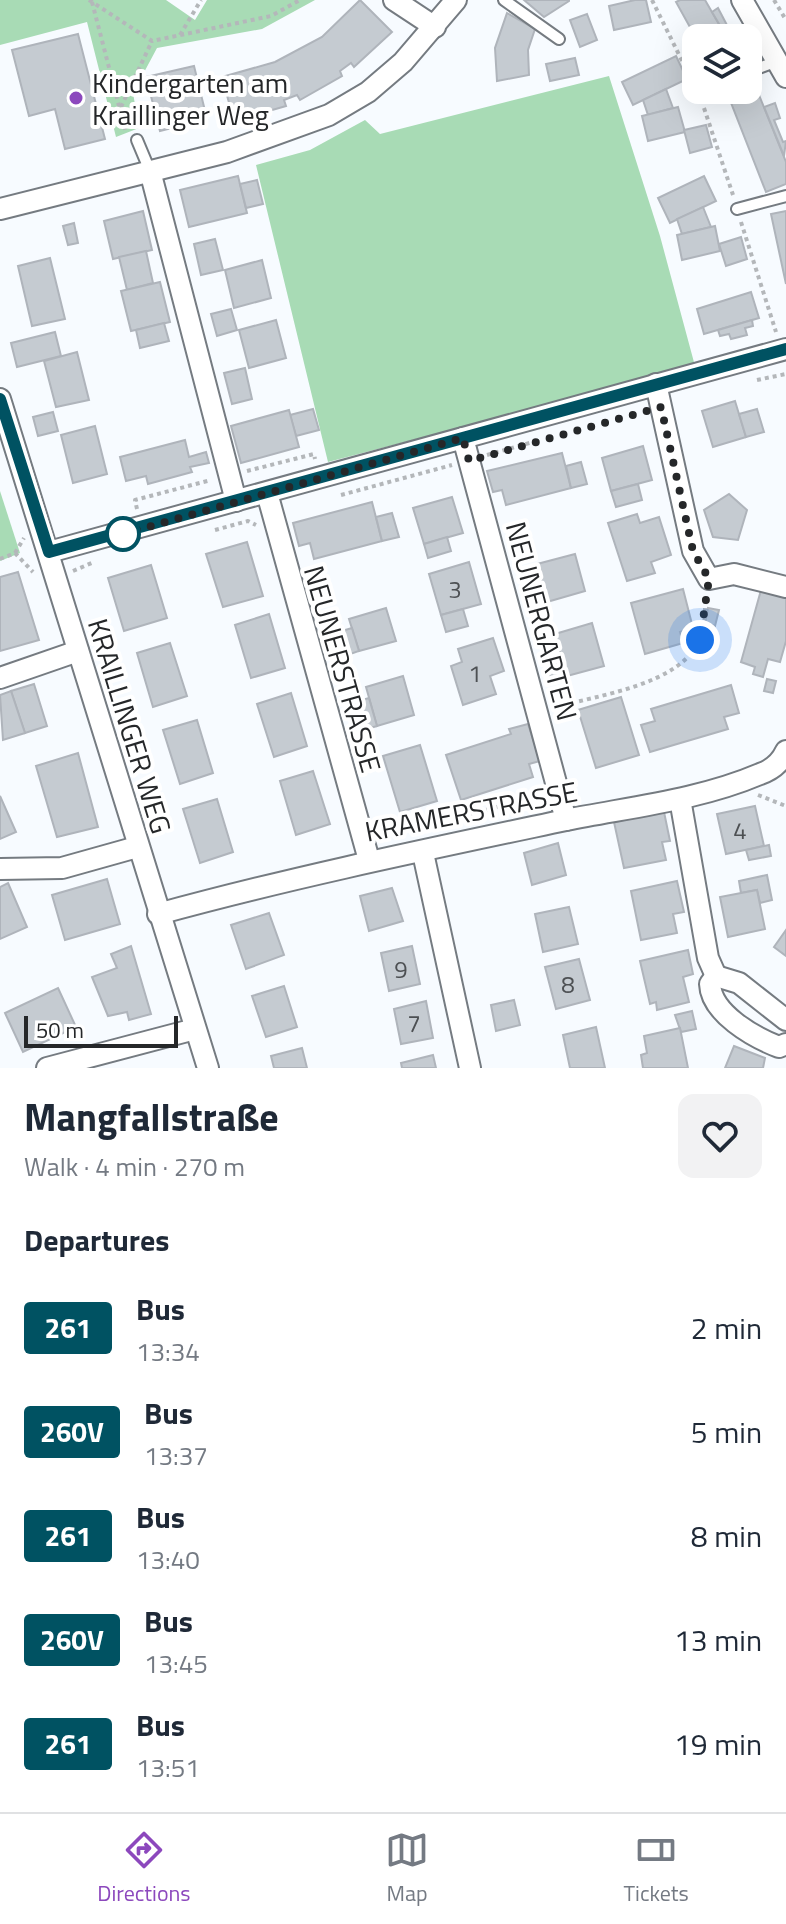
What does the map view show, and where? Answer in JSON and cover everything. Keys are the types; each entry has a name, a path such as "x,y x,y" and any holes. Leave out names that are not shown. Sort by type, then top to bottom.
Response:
{"street":[{"path":"394,0 435,27"},
{"path":"0,209 227,152 329,115 368,92 403,62 456,0"},
{"path":"742,0 783,65"},
{"path":"150,171 236,501"},
{"path":"49,552 786,349"},
{"path":"656,384 693,551 709,579 734,574 786,587"},
{"name":"KRAILLINGER WEG","path":"0,399 208,1068"},
{"name":"NEUNERGARTEN","path":"463,438 566,820"},
{"name":"NEUNERSTRASSE","path":"267,493 369,860"},
{"path":"0,678 78,651"},
{"name":"KRAMERSTRASSE","path":"158,914 369,860 423,853 566,820 680,799 762,774 782,760 786,751"},
{"path":"680,799 708,958 716,976 739,983 786,1020"},
{"path":"0,869 62,868 137,847"},
{"path":"423,853 470,1068"},
{"path":"716,976 710,984 711,997 718,1008 768,1043 779,1047 786,1044"},
{"path":"47,1068 195,1029"}],"lane":[{"path":"504,0 559,39"},
{"path":"762,69 783,65"},
{"path":"133,143 150,171"},
{"path":"737,209 786,196"}],"path":[{"path":"91,0 152,41 271,16 300,0"},
{"path":"91,0 120,110 133,143"},
{"path":"180,35 201,0"},
{"path":"652,0 682,60"},
{"path":"774,0 786,20"},
{"path":"120,110 152,41"},
{"path":"747,382 786,374"},
{"path":"340,495 540,440"},
{"path":"206,531 248,521 263,534"},
{"path":"0,559 15,553 23,539"},
{"path":"15,553 36,576"},
{"path":"68,572 99,561"},
{"path":"538,711 648,683 675,668 700,640 709,579"},
{"path":"356,818 409,831 559,790"}],"green space":[{"path":"0,0 166,0 195,20 207,0 315,0 262,29 157,48 133,93 139,128 116,137 87,22 0,45"},
{"path":"609,76 660,236 695,366 328,462 256,165 310,150 365,120 380,134"},
{"path":"0,491 20,553 0,561"}],"building":[{"path":"360,0 392,32 354,67 351,63 340,71 342,76 300,100 297,95 284,100 286,106 234,121 222,77 275,62 322,37"},
{"path":"524,0 569,0 569,1 544,17"},
{"path":"646,0 651,22 614,30 609,6"},
{"path":"705,0 719,24 688,24 676,2"},
{"path":"718,8 726,24 719,24 712,12"},
{"path":"507,13 535,29 528,50 529,75 497,81 495,48"},
{"path":"587,14 597,40 580,47 570,20"},
{"path":"78,34 105,139 65,149 55,109 29,116 12,50"},
{"path":"676,56 682,69 682,81 633,105 622,82"},
{"path":"575,58 579,75 550,81 546,64"},
{"path":"194,66 207,119 160,131 146,77"},
{"path":"666,89 673,108 648,115 643,100"},
{"path":"762,102 786,162 786,184 766,192 732,104"},
{"path":"775,103 780,118 774,120 783,142 786,141 784,156 764,107"},
{"path":"678,107 685,132 648,141 642,116"},
{"path":"706,125 712,147 690,153 684,130"},
{"path":"238,176 247,213 189,227 180,190"},
{"path":"704,176 716,201 670,223 658,198"},
{"path":"257,180 263,204 246,208 240,184"},
{"path":"703,207 711,227 682,234 677,219"},
{"path":"143,211 152,250 113,259 104,221"},
{"path":"786,211 786,284 771,214"},
{"path":"74,223 78,243 68,245 63,226"},
{"path":"715,226 720,251 682,260 677,235"},
{"path":"741,237 747,259 726,266 719,244"},
{"path":"215,239 223,270 201,275 194,244"},
{"path":"146,251 153,283 127,290 119,257"},
{"path":"50,258 65,319 32,326 18,266"},
{"path":"262,260 271,298 234,308 225,270"},
{"path":"160,282 170,322 131,331 121,291"},
{"path":"751,292 759,318 704,334 697,309"},
{"path":"231,309 237,330 217,336 211,314"},
{"path":"276,320 286,358 249,368 239,330"},
{"path":"752,320 753,326 745,328 747,335 731,339 729,334 720,336 718,330"},
{"path":"164,323 169,341 140,348 136,330"},
{"path":"55,332 61,356 17,367 11,343"},
{"path":"77,352 89,400 56,407 44,361"},
{"path":"245,368 252,399 232,404 224,373"},
{"path":"735,401 746,437 713,447 702,411"},
{"path":"313,409 319,430 296,436 290,415"},
{"path":"757,409 764,432 746,437 739,414"},
{"path":"289,410 299,447 241,463 231,426"},
{"path":"53,412 58,431 38,436 33,417"},
{"path":"95,426 107,474 73,483 61,435"},
{"path":"185,440 189,457 206,452 209,463 190,467 192,472 148,484 146,476 126,481 120,457"},
{"path":"643,446 652,480 611,491 602,458"},
{"path":"562,453 571,488 506,505 502,490 493,492 487,471"},
{"path":"581,462 587,484 571,488 566,466"},
{"path":"638,484 642,500 616,507 611,491"},
{"path":"729,494 747,510 738,540 713,537 704,510"},
{"path":"452,497 463,533 424,544 413,508"},
{"path":"372,502 382,541 314,559 310,543 299,546 293,523"},
{"path":"392,513 399,537 382,541 376,517"},
{"path":"637,514 640,523 659,517 671,555 651,562 655,573 627,581 608,523"},
{"path":"447,537 451,551 428,558 424,544"},
{"path":"247,542 263,596 223,607 206,554"},
{"path":"575,554 585,591 547,602 537,564"},
{"path":"469,562 481,604 441,615 429,574"},
{"path":"151,565 167,618 124,631 108,578"},
{"path":"18,572 39,640 0,651 0,577"},
{"path":"541,579 547,602 531,606 525,584"},
{"path":"683,589 693,628 680,632 683,643 645,654 631,603"},
{"path":"761,590 786,598 786,641 780,662 768,659 763,677 753,674 755,667 741,662"},
{"path":"386,608 396,641 359,651 349,619"},
{"path":"708,608 719,610 715,626 705,623"},
{"path":"463,609 468,626 446,632 441,615"},
{"path":"269,614 285,668 251,678 235,625"},
{"path":"592,623 604,666 567,676 555,634"},
{"path":"352,628 359,651 342,657 335,633"},
{"path":"493,638 504,671 490,676 496,694 463,705 451,666 462,662 458,649"},
{"path":"170,643 187,696 153,707 137,653"},
{"path":"561,654 567,676 551,681 545,659"},
{"path":"403,676 414,715 377,726 366,687"},
{"path":"767,679 776,681 773,693 764,691"},
{"path":"34,684 47,726 25,733 11,691"},
{"path":"731,685 739,713 724,717 728,729 650,752 641,725 655,721 651,709"},
{"path":"11,691 25,733 3,740 0,695"},
{"path":"291,693 307,746 274,757 257,704"},
{"path":"621,697 639,755 596,768 578,710"},
{"path":"369,698 377,726 360,731 352,703"},
{"path":"197,720 213,773 180,784 163,730"},
{"path":"528,724 540,761 529,764 533,777 461,800 446,755 511,734 509,729"},
{"path":"420,745 437,801 400,812 383,756"},
{"path":"78,753 98,827 57,837 36,766"},
{"path":"313,771 330,824 296,835 280,781"},
{"path":"0,796 16,832 0,839"},
{"path":"217,799 233,852 200,863 183,809"},
{"path":"755,806 764,846 726,854 717,814"},
{"path":"664,812 670,841 662,842 666,860 624,868 614,822"},
{"path":"558,843 566,875 532,885 524,853"},
{"path":"769,845 771,856 749,860 746,850"},
{"path":"767,875 772,900 760,903 757,890 741,893 739,881"},
{"path":"107,879 120,924 65,940 52,895"},
{"path":"677,881 684,912 673,914 677,933 641,940 631,891"},
{"path":"8,883 27,927 0,939 0,887"},
{"path":"392,888 403,921 369,931 360,896"},
{"path":"757,890 765,929 728,937 720,897"},
{"path":"569,907 578,944 543,952 535,914"},
{"path":"269,913 284,955 246,969 231,925"},
{"path":"786,930 786,956 774,947"},
{"path":"131,946 151,1014 129,1020 127,1012 108,1016 92,977 117,968 111,954"},
{"path":"412,946 420,984 389,991 381,953"},
{"path":"688,950 693,974 683,977 689,1002 657,1010 656,1002 650,1004 640,961"},
{"path":"579,959 590,1000 556,1009 545,967"},
{"path":"284,986 297,1027 266,1037 252,996"},
{"path":"58,988 76,1027 23,1052 5,1013"},
{"path":"514,1000 520,1025 496,1031 491,1005"},
{"path":"426,1001 433,1038 401,1044 394,1009"},
{"path":"692,1011 696,1029 681,1032 675,1015"},
{"path":"596,1027 605,1068 570,1068 563,1035"},
{"path":"680,1028 688,1068 643,1068 641,1055 647,1053 644,1036"},
{"path":"734,1046 765,1058 763,1068 725,1068"},
{"path":"302,1048 307,1068 274,1068 271,1056"},
{"path":"433,1055 436,1068 402,1068 401,1063"}],"bus line":[{"name":"261","path":"0,399 49,552 786,349"}],"place":[{"name":"Kindergarten am Kraillinger Weg","path":"76,98"}],"route":[{"path":"123,534 463,438 469,461 661,407 693,551 709,579 700,640"}]}
